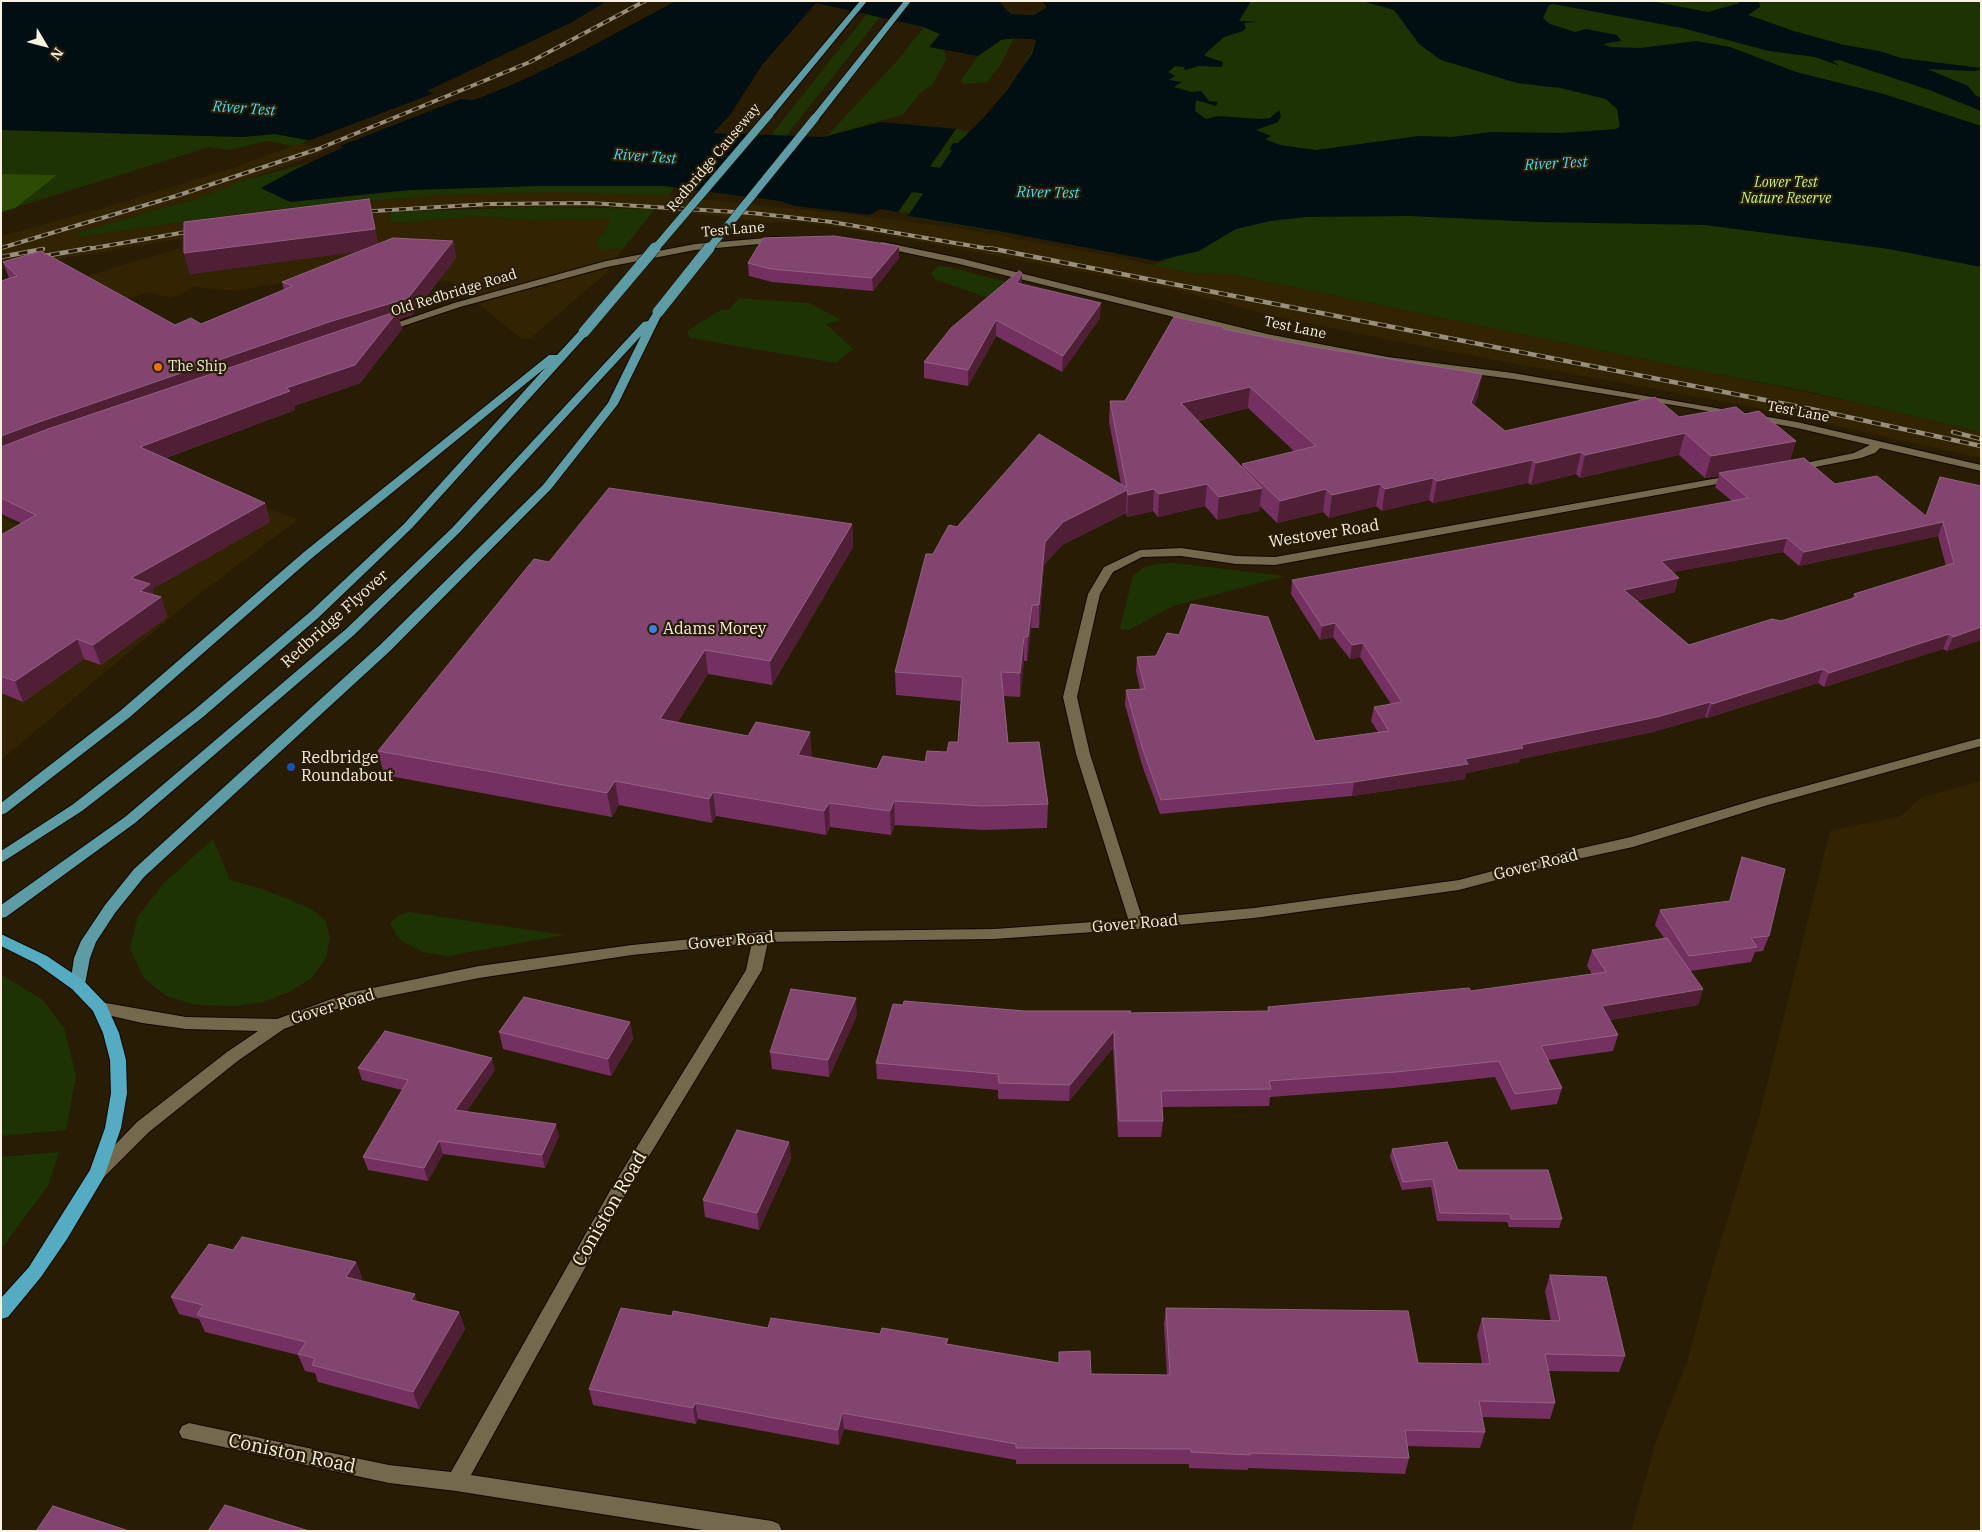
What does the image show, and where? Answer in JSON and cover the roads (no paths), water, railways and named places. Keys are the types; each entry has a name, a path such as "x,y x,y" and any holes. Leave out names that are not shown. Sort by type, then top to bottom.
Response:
{"highway":[{"path":"1,939 42,960 78,985 100,1008 111,1033 118,1060 119,1093 113,1128 98,1172 56,1242 35,1272 1,1311"}],"main road":[{"name":"Redbridge Causeway","path":"584,332 864,1"},
{"path":"78,985 82,958 89,941 110,909 139,873 386,648 546,488 613,404 658,312 908,1"},
{"name":"Redbridge Flyover","path":"1,913 130,820 350,632 456,530 658,312"},
{"name":"Redbridge Flyover","path":"1,858 76,808 198,714 314,615 408,526 584,332"},
{"path":"1,810 125,714 308,555 584,332"}],"street":[{"name":"Test Lane","path":"606,264 694,247 758,240 787,240"},
{"name":"Test Lane","path":"870,243 908,249 1293,342 1388,360 1513,376 1691,405 1878,443 1981,468"},
{"name":"Old Redbridge Road","path":"370,333 457,304 606,264"},
{"path":"1780,470 1857,456 1871,451 1878,443"},
{"name":"Westover Road","path":"1136,924 1083,754 1070,697 1094,594 1108,570 1140,554 1180,552 1236,560 1275,561 1751,476"},
{"name":"Gover Road","path":"98,1172 144,1127 190,1088 278,1024 348,999 478,972 632,950 761,937 994,934 1136,924 1254,913 1459,884 1564,857 1633,842 1763,802 1981,742"},
{"name":"Coniston Road","path":"456,1482 618,1194 754,970 761,937"},
{"name":"Gover Road","path":"100,1008 142,1017 186,1023 278,1024"},
{"name":"Coniston Road","path":"188,1432 388,1474 456,1482 772,1531"}],"water":[{"path":"1,1 607,1 572,22 427,91 447,98 474,100 512,85 575,55 676,1 999,1 1010,14 1023,17 1022,37 1001,40 978,56 929,47 940,34 924,27 816,3 762,65 730,115 713,133 824,137 881,122 956,129 898,212 880,209 869,215 665,186 540,186 410,190 290,202 261,188 294,170 344,147 275,134 243,137 1,130"},
{"path":"1042,1 1251,1 1239,21 1258,22 1244,23 1246,28 1243,31 1224,37 1205,54 1205,56 1223,62 1222,67 1199,66 1185,70 1184,67 1175,66 1168,72 1175,76 1169,80 1182,82 1174,87 1191,92 1201,91 1209,101 1218,102 1216,106 1196,100 1195,111 1206,119 1218,116 1270,118 1279,110 1281,116 1278,122 1256,130 1271,136 1265,139 1280,145 1316,150 1419,136 1452,137 1491,132 1562,133 1616,129 1620,126 1617,109 1606,99 1560,88 1517,83 1441,60 1419,44 1394,10 1362,1 1651,1 1708,12 1740,3 1737,1 1759,1 1760,7 1748,15 1794,31 1901,58 1981,68 1981,70 1974,71 1927,69 1968,86 1975,95 1981,98 1981,111 1932,91 1839,60 1832,61 1839,65 1837,65 1815,57 1769,51 1682,28 1553,4 1549,5 1543,18 1550,24 1575,32 1586,29 1617,35 1621,41 1603,44 1610,47 1640,48 1696,41 1730,47 1796,72 1884,94 1981,126 1981,267 1889,249 1705,225 1539,222 1409,216 1306,217 1270,221 1236,229 1199,251 1157,261 908,216 952,150 949,150 953,143 958,143 985,116 1008,89 1032,54 1036,41 1031,38 1033,16 1047,7"}],"waterway":[{"name":"River Test","path":"924,1 955,9 978,25 1055,28 1092,1"},
{"name":"River Test","path":"819,171 921,179 1015,193 1032,193"}],"railway":[{"path":"1,248 176,196 318,149 530,62 645,1"},
{"path":"357,212 489,204 589,203 752,213 832,222 996,250"},
{"path":"82,250 198,230"},
{"path":"33,258 90,248"},
{"path":"989,248 1811,409 1981,446"},
{"path":"1,257 43,249 40,250"},
{"path":"1953,432 1981,439"}],"place":[{"name":"The Ship","path":"158,367"},
{"name":"Adams Morey","path":"653,629"},
{"name":"Redbridge Roundabout","path":"291,767"}],"park label":[{"name":"Lower Test Nature Reserve","path":"1786,192"}]}
